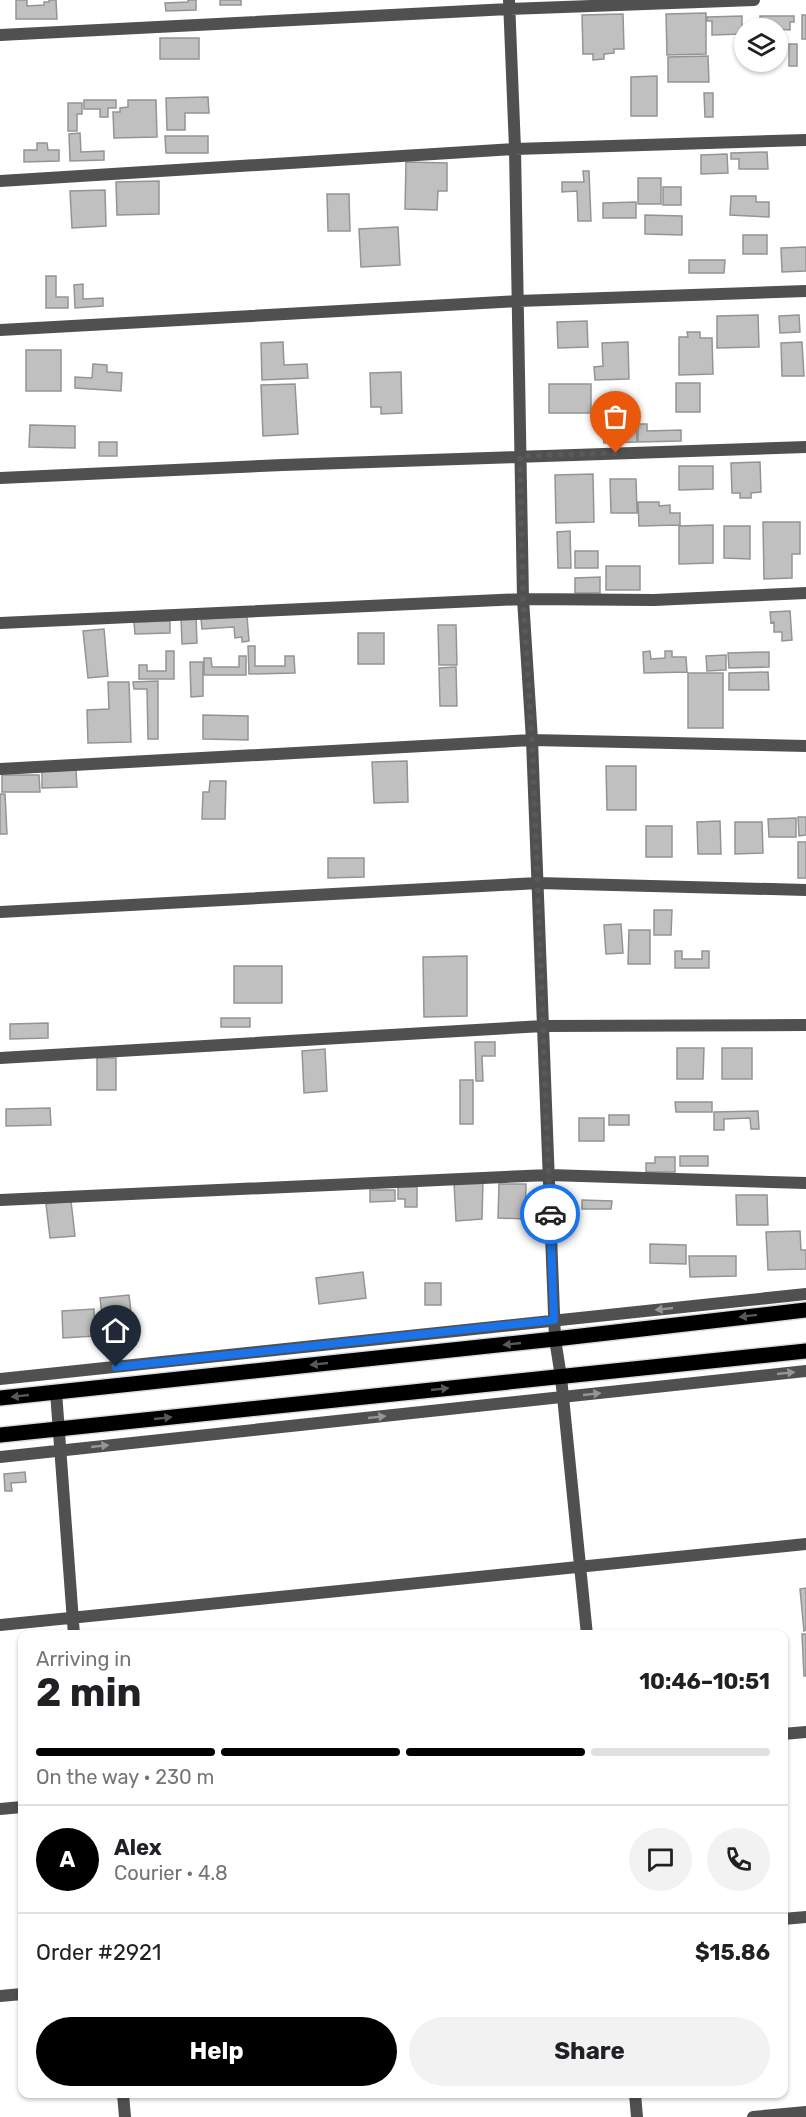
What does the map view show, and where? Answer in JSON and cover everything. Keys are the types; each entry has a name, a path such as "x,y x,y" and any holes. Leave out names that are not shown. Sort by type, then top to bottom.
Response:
{"main road":[{"path":"0,1398 806,1310"},
{"path":"0,1435 806,1351"}],"street":[{"path":"0,34 509,5 754,0"},
{"path":"509,5 515,149 523,599 532,740 554,1320 586,1630"},
{"path":"0,181 515,149 806,140"},
{"path":"0,330 518,301 806,291"},
{"path":"0,478 520,456 806,447"},
{"path":"0,623 523,599 654,600 806,593"},
{"path":"0,769 532,740 806,746"},
{"path":"0,912 538,883 806,890"},
{"path":"0,1058 543,1026 806,1026"},
{"path":"0,1200 549,1175 806,1183"},
{"path":"0,1379 806,1294"},
{"path":"0,1457 806,1371"},
{"path":"56,1392 73,1630"},
{"path":"0,1625 806,1544"},
{"path":"788,1734 806,1732"},
{"path":"0,1809 18,1807"},
{"path":"788,1919 806,1917"},
{"path":"0,1996 18,1994"},
{"path":"123,2098 125,2117"},
{"path":"635,2098 637,2117"},
{"path":"753,2117 806,2112"}],"building":[{"path":"16,0 27,0 27,6 44,5 44,2 56,0 57,19 16,19"},
{"path":"188,0 196,0 196,10 166,11 165,3 188,2"},
{"path":"220,0 241,0 241,5 220,5"},
{"path":"706,13 706,54 667,55 666,14"},
{"path":"623,14 624,49 614,49 614,53 604,54 604,59 593,60 593,54 583,54 582,15"},
{"path":"802,15 806,15 806,39 802,39"},
{"path":"742,16 742,18 734,18 734,34 712,35 712,21 707,21 707,17"},
{"path":"760,16 794,16 794,22 790,22 790,30 788,30 788,18 760,18"},
{"path":"160,38 199,38 199,59 160,59"},
{"path":"789,44 797,44 797,66 789,66"},
{"path":"708,56 709,82 668,82 668,57"},
{"path":"657,76 657,116 631,116 631,77"},
{"path":"704,93 713,93 713,117 705,117"},
{"path":"208,97 209,113 185,113 185,130 167,130 166,98"},
{"path":"84,100 116,100 116,108 108,108 108,117 100,117 100,109 84,109"},
{"path":"128,100 156,100 157,137 114,138 113,112 120,112 120,108 128,107"},
{"path":"68,103 82,103 82,114 77,114 77,131 68,131"},
{"path":"80,133 81,152 104,151 104,160 70,161 69,134"},
{"path":"165,136 208,136 208,153 166,153"},
{"path":"37,143 47,143 48,150 59,150 59,161 24,162 24,150 37,150"},
{"path":"767,152 768,169 739,169 739,159 731,159 731,153"},
{"path":"727,154 728,173 701,174 701,155"},
{"path":"406,162 447,163 447,191 438,191 437,210 405,209"},
{"path":"583,171 589,171 591,221 578,221 577,191 562,192 562,182 584,182"},
{"path":"638,178 661,178 661,204 638,204"},
{"path":"159,181 159,214 117,215 116,182"},
{"path":"663,187 681,187 681,205 663,205"},
{"path":"105,190 106,226 72,228 70,191"},
{"path":"327,194 349,194 350,231 328,231"},
{"path":"731,196 756,196 756,202 769,202 769,217 730,215"},
{"path":"636,202 636,218 603,218 603,203"},
{"path":"645,215 682,216 682,235 645,234"},
{"path":"398,227 400,265 361,267 359,229"},
{"path":"743,235 767,235 767,254 743,254"},
{"path":"806,247 806,271 782,272 781,248"},
{"path":"689,260 725,260 724,273 689,273"},
{"path":"46,276 56,276 56,297 68,297 68,308 46,308"},
{"path":"83,284 83,299 103,298 103,306 75,308 74,285"},
{"path":"758,315 759,347 717,348 717,316"},
{"path":"799,315 800,332 780,333 779,316"},
{"path":"587,321 588,347 558,348 557,322"},
{"path":"687,332 700,332 700,338 712,338 713,374 679,375 679,337 688,337"},
{"path":"283,342 284,365 307,364 308,378 262,380 261,343"},
{"path":"628,342 629,379 595,380 594,367 603,366 602,343"},
{"path":"802,342 804,376 782,376 781,343"},
{"path":"26,350 61,350 61,391 26,391"},
{"path":"93,364 107,365 107,372 122,373 121,391 75,388 75,377 92,378"},
{"path":"401,372 402,413 381,414 381,407 371,407 370,373"},
{"path":"676,383 700,383 700,412 676,412"},
{"path":"295,384 298,434 263,436 261,385"},
{"path":"549,384 591,384 591,413 549,413"},
{"path":"638,424 647,424 647,431 681,430 681,441 638,442"},
{"path":"30,425 75,426 75,448 29,447"},
{"path":"636,425 637,442 604,443 603,435 625,434 625,426"},
{"path":"99,442 117,442 117,456 99,456"},
{"path":"760,462 761,492 751,493 751,498 740,498 740,493 732,493 731,463"},
{"path":"679,466 713,466 713,489 679,490"},
{"path":"593,474 594,522 556,523 555,475"},
{"path":"610,479 636,479 637,513 611,513"},
{"path":"638,502 659,502 659,506 670,505 670,513 680,513 680,525 639,526"},
{"path":"763,522 800,522 800,554 792,554 792,578 764,579"},
{"path":"713,525 713,563 679,564 679,526"},
{"path":"724,526 750,526 750,559 724,558"},
{"path":"570,531 571,568 558,568 557,532"},
{"path":"575,551 598,551 598,568 575,568"},
{"path":"606,566 640,566 640,590 606,590"},
{"path":"600,577 600,593 575,593 575,578"},
{"path":"790,611 792,640 782,641 782,632 774,632 774,622 771,623 770,612"},
{"path":"247,616 249,641 242,642 242,637 235,638 234,627 202,629 201,619"},
{"path":"181,617 196,617 197,643 182,644"},
{"path":"170,621 170,633 135,634 134,622"},
{"path":"438,625 456,625 457,665 439,665"},
{"path":"104,629 108,676 88,678 83,631"},
{"path":"358,633 384,633 384,664 358,664"},
{"path":"248,646 255,646 255,666 285,666 285,656 294,656 295,673 249,674"},
{"path":"166,651 174,651 174,679 139,679 139,665 147,665 147,671 166,671"},
{"path":"650,651 651,659 665,658 665,651 672,651 672,657 686,657 687,672 644,673 643,652"},
{"path":"769,652 769,667 729,668 728,653"},
{"path":"726,655 726,670 707,671 706,656"},
{"path":"239,656 246,656 246,675 204,675 204,658 211,658 212,667 239,667"},
{"path":"190,662 203,662 203,696 191,697"},
{"path":"456,667 457,706 440,706 439,668"},
{"path":"768,672 769,690 729,690 729,673"},
{"path":"688,673 723,673 723,728 688,728"},
{"path":"158,681 158,739 148,739 147,689 134,689 133,682"},
{"path":"108,682 129,682 131,742 88,743 87,710 109,709"},
{"path":"203,715 248,716 248,740 203,739"},
{"path":"407,761 408,802 374,803 372,762"},
{"path":"606,766 636,766 636,810 607,810"},
{"path":"76,770 77,787 42,788 42,771"},
{"path":"2,775 39,775 40,792 2,792"},
{"path":"210,781 226,781 225,819 202,819 203,792 209,792"},
{"path":"0,794 5,794 7,834 0,834"},
{"path":"798,817 806,817 806,835 799,836"},
{"path":"796,818 796,837 769,837 768,819"},
{"path":"720,821 721,854 698,854 697,822"},
{"path":"735,822 762,822 763,853 735,854"},
{"path":"646,826 672,826 672,857 646,857"},
{"path":"798,842 806,842 806,878 798,878"},
{"path":"328,858 364,858 364,877 328,878"},
{"path":"654,910 672,910 671,935 654,935"},
{"path":"621,924 623,953 606,954 604,925"},
{"path":"629,930 650,930 650,964 628,964"},
{"path":"675,951 682,951 682,959 702,959 702,951 709,951 709,968 675,968"},
{"path":"467,956 467,1016 424,1017 423,957"},
{"path":"234,966 282,966 282,1003 234,1003"},
{"path":"221,1018 250,1018 250,1027 221,1027"},
{"path":"48,1023 48,1038 10,1039 10,1024"},
{"path":"475,1042 495,1042 495,1056 482,1056 483,1081 476,1081"},
{"path":"677,1048 704,1048 703,1079 677,1079"},
{"path":"722,1048 752,1048 752,1079 722,1079"},
{"path":"325,1049 327,1091 304,1093 302,1051"},
{"path":"97,1058 116,1058 116,1090 97,1090"},
{"path":"460,1080 473,1080 473,1124 460,1124"},
{"path":"675,1102 712,1102 712,1112 676,1112"},
{"path":"50,1108 51,1125 6,1126 6,1109"},
{"path":"758,1111 759,1129 751,1129 750,1118 724,1119 724,1130 714,1130 714,1112"},
{"path":"609,1115 629,1115 629,1125 609,1125"},
{"path":"579,1118 604,1118 604,1141 579,1141"},
{"path":"680,1156 708,1156 708,1166 680,1166"},
{"path":"655,1157 675,1157 675,1172 646,1172 646,1163 655,1163"},
{"path":"483,1180 482,1219 456,1221 454,1182"},
{"path":"499,1184 526,1184 525,1219 498,1218"},
{"path":"398,1187 417,1187 417,1207 405,1207 405,1199 398,1199"},
{"path":"370,1190 395,1190 395,1201 370,1202"},
{"path":"736,1195 767,1195 768,1225 737,1225"},
{"path":"582,1200 612,1201 611,1209 582,1209"},
{"path":"71,1201 75,1236 50,1238 46,1204"},
{"path":"800,1231 801,1250 806,1250 806,1269 768,1270 766,1232"},
{"path":"650,1244 686,1245 686,1264 650,1263"},
{"path":"689,1256 736,1256 736,1276 690,1277"},
{"path":"363,1272 366,1298 319,1304 316,1278"},
{"path":"425,1283 441,1283 441,1305 425,1305"},
{"path":"129,1295 134,1337 105,1340 100,1298"},
{"path":"94,1309 95,1336 63,1338 62,1311"},
{"path":"25,1472 26,1482 11,1483 12,1491 5,1491 4,1474"},
{"path":"806,1588 806,1630 804,1631 800,1589"},
{"path":"802,1634 806,1634 806,1676 804,1676"}],"way so far":[{"path":"550,1214 532,740 523,599 520,456 616,453"}],"route":[{"path":"116,1367 554,1320 550,1214"}]}
